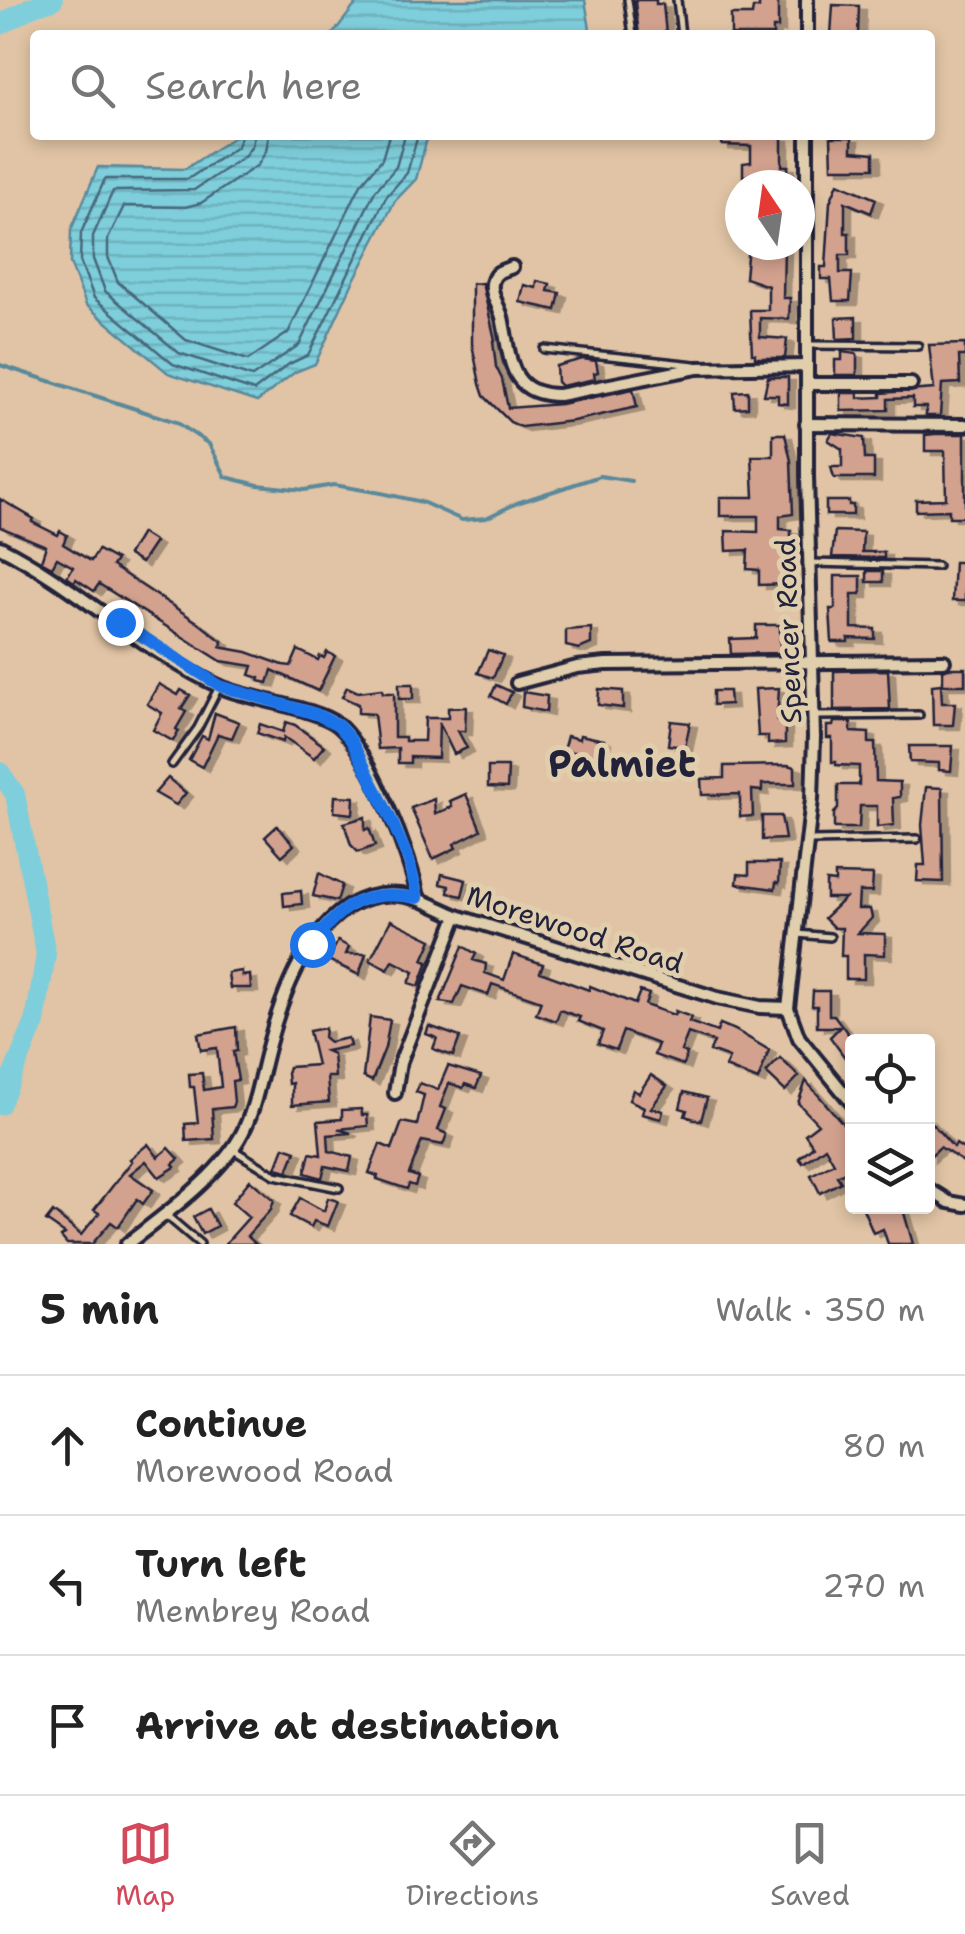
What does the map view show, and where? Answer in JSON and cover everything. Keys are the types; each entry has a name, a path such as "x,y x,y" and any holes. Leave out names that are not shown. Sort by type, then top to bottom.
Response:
{"street":[{"path":"807,30 808,0"},
{"name":"Spencer Road","path":"788,1008 812,800 806,424 807,140"},
{"path":"512,266 498,272 492,289 515,374 531,390 559,396 671,372 807,366"},
{"path":"807,384 912,384"},
{"path":"806,424 965,425"},
{"path":"0,547 60,581 170,657 220,686 329,719 346,732 403,845 418,898"},
{"path":"518,683 591,664 944,661"},
{"name":"Morewood Road","path":"127,1244 232,1149 255,1101 278,1012 290,982 312,944 338,914 366,897 381,894 418,898 457,916 717,998 760,1008 788,1008"},
{"path":"396,1093 400,1063 457,916"},
{"path":"788,1008 799,1038 845,1094"},
{"path":"935,1193 949,1202 965,1204"}],"lane":[{"path":"628,0 632,30"},
{"path":"677,0 680,30"},
{"path":"807,345 918,346"},
{"path":"544,349 718,367"},
{"path":"808,563 938,566"},
{"path":"172,764 209,710 220,686"},
{"path":"813,716 919,715"},
{"path":"807,842 917,839"},
{"path":"795,934 830,937"},
{"path":"232,1149 276,1175 339,1188"},
{"path":"164,1214 200,1244"}],"water":[{"path":"359,0 585,0 590,30 336,30"},
{"path":"229,140 427,140 416,179 395,201 315,364 295,372 257,402 168,373 86,305 70,263 71,230 98,167 185,169"}],"building":[{"path":"656,0 656,4 663,4 666,30 638,30 635,2"},
{"path":"759,0 778,0 778,28 731,30 731,15 752,15 753,8 759,8"},
{"path":"833,5 859,6 858,30 831,30"},
{"path":"722,140 782,140 782,166 788,166 788,170 743,170 743,163 751,162 751,146 722,145"},
{"path":"831,140 852,140 852,151 874,153 874,168 832,168"},
{"path":"838,183 876,199 871,213 845,202 849,255 840,255 840,273 852,273 850,301 833,301 831,279 821,279 821,267 826,267 830,202"},
{"path":"747,260 784,260 783,298 790,298 789,319 760,318 760,337 787,339 785,358 755,358 752,354 750,310 768,310 768,286 745,278"},
{"path":"537,281 550,284 548,291 560,293 556,310 520,302 524,285 536,288"},
{"path":"482,283 495,340 496,367 508,408 561,404 633,389 637,407 573,421 521,427 510,422 484,396 480,384 472,344 472,284"},
{"path":"856,317 856,338 837,339 836,318"},
{"path":"965,344 965,356 959,356 960,383 942,384 940,416 926,416 926,407 913,407 913,398 888,399 888,410 841,411 841,393 858,393 858,398 934,389 929,345"},
{"path":"842,352 857,354 857,375 835,375 835,360 842,360"},
{"path":"583,359 596,361 595,379 561,386 556,366"},
{"path":"768,377 788,377 788,404 778,403 778,395 764,395"},
{"path":"748,391 748,407 735,408 734,392"},
{"path":"832,433 864,438 865,459 874,459 874,478 834,478 831,467 842,467 842,449 828,440"},
{"path":"773,434 785,434 791,461 793,514 780,516 780,529 791,530 791,546 785,546 788,584 759,585 759,570 747,569 748,550 727,551 726,531 758,532 758,516 720,516 720,497 754,497 752,456 773,456"},
{"path":"965,434 965,517 949,517 949,510 916,511 916,500 946,499 945,451 925,451 925,435"},
{"path":"0,499 34,519 32,522 58,535 60,531 67,535 63,544 91,561 98,550 116,560 112,566 200,624 223,642 220,647 291,666 298,650 318,660 327,652 335,656 318,691 272,670 268,683 259,681 260,678 250,675 253,666 221,661 99,584 94,591 76,579 74,582 67,577 73,567 57,558 52,567 41,561 46,546 0,527"},
{"path":"826,501 849,501 853,515 826,515"},
{"path":"835,531 863,532 862,552 884,552 884,558 832,557"},
{"path":"141,533 155,542 141,563 128,555"},
{"path":"954,562 965,562 965,601 952,601"},
{"path":"867,571 883,571 883,582 867,582"},
{"path":"835,576 861,576 861,594 852,594 852,628 875,629 875,639 832,642 830,609 835,609"},
{"path":"756,625 780,625 780,653 731,654 730,639 756,638"},
{"path":"591,628 591,644 579,649 566,646 566,630"},
{"path":"488,650 503,655 493,678 478,673"},
{"path":"965,668 965,685 943,685 943,670"},
{"path":"888,670 890,709 834,710 834,671"},
{"path":"159,684 178,695 181,690 190,695 181,709 186,712 173,741 153,730 162,713 147,704"},
{"path":"399,684 413,684 413,699 399,699"},
{"path":"941,684 942,703 955,703 953,725 933,725 932,685"},
{"path":"496,685 512,692 506,704 491,696"},
{"path":"347,687 358,692 382,689 383,693 394,693 394,737 405,737 405,741 424,741 425,718 448,718 448,708 466,707 465,731 458,731 467,748 454,754 439,723 438,758 410,757 410,763 398,763 398,748 378,749 374,714 358,713 358,704 342,697"},
{"path":"779,688 777,720 785,720 785,743 768,744 768,736 758,736 755,689"},
{"path":"599,689 623,691 623,708 598,705"},
{"path":"713,691 729,691 730,704 713,705"},
{"path":"523,692 547,696 546,712 522,707"},
{"path":"215,713 239,722 232,738 218,734 202,767 189,760 202,736 208,739"},
{"path":"671,721 690,723 685,747 668,745"},
{"path":"286,722 324,746 314,758 284,737 283,742 257,733 260,724 283,732"},
{"path":"851,722 851,732 869,733 869,743 875,743 876,781 900,782 900,797 893,798 894,825 877,827 877,806 860,806 859,828 834,828 838,785 859,785 859,766 832,762 832,738 827,738 827,726"},
{"path":"580,735 604,740 600,755 563,751 567,736 579,739"},
{"path":"909,746 953,746 951,771 939,770 939,763 910,762"},
{"path":"724,766 795,767 795,784 762,784 762,791 752,790 753,816 740,817 740,794 702,795 701,779 724,778"},
{"path":"488,767 508,767 507,788 488,787"},
{"path":"168,778 186,793 176,805 155,793"},
{"path":"926,787 942,788 943,882 917,881 918,865 925,865 922,825"},
{"path":"466,794 481,830 433,859 411,808 434,799 435,814 452,807 450,801"},
{"path":"335,796 354,797 353,814 334,812"},
{"path":"762,816 781,816 785,839 762,840"},
{"path":"365,817 365,830 369,828 375,846 358,852 351,845 344,823"},
{"path":"277,826 294,845 282,856 265,837"},
{"path":"749,863 780,863 775,889 737,884 738,874 749,875"},
{"path":"319,873 342,885 337,901 313,896"},
{"path":"442,874 466,880 462,896 448,893 449,886 440,884"},
{"path":"835,874 873,875 872,892 859,892 858,909 870,909 872,918 858,933 885,934 885,955 864,954 864,979 846,979 846,956 841,956 842,928 834,928 824,918 845,898 826,898 826,881 835,882"},
{"path":"301,891 302,904 284,906 283,893"},
{"path":"391,920 432,940 423,960 428,962 419,986 409,983 414,972 393,961 388,970 370,960"},
{"path":"338,941 349,947 346,954 366,954 359,975 328,960"},
{"path":"463,946 476,954 473,960 486,964 485,973 504,980 513,954 543,964 540,972 589,990 590,986 635,1004 640,991 649,994 645,1005 691,1017 689,1022 717,1032 720,1024 735,1030 769,1050 758,1080 725,1067 729,1058 710,1051 714,1042 688,1033 681,1051 687,1053 683,1065 654,1055 658,1044 623,1031 616,1050 598,1044 603,1031 578,1021 580,1017 560,1010 556,1021 536,1014 541,1001 492,984 488,995 462,986 454,1004 440,1002"},
{"path":"242,971 242,976 250,975 251,988 230,988 228,973"},
{"path":"813,991 829,991 829,1015 834,1015 848,1034 845,1034 845,1058 830,1037 840,1027 817,1027 817,1006 812,1006"},
{"path":"370,1017 390,1020 385,1048 372,1081 363,1077"},
{"path":"429,1026 460,1037 453,1056 433,1049 437,1038 426,1034"},
{"path":"236,1027 237,1051 233,1052 238,1080 232,1081 232,1107 212,1109 214,1139 186,1141 185,1124 198,1123 189,1074 202,1073 204,1090 221,1087 217,1048 201,1050 198,1034"},
{"path":"325,1028 324,1038 329,1042 348,1038 350,1046 326,1051 333,1054 335,1077 327,1077 329,1102 292,1105 289,1067 317,1065 309,1031"},
{"path":"780,1058 799,1076 785,1091 766,1073"},
{"path":"448,1066 481,1076 476,1088 449,1083 440,1107 446,1109 438,1130 447,1134 443,1145 422,1141 409,1174 418,1177 415,1186 409,1184 407,1189 377,1179 369,1173 380,1144 392,1149 402,1122 417,1125 424,1095 416,1092 420,1083 438,1090"},
{"path":"651,1075 667,1086 651,1108 663,1111 661,1119 642,1114 644,1107 629,1100 633,1090 639,1093"},
{"path":"806,1081 845,1126 845,1172 837,1176 841,1182 820,1193 811,1175 834,1163 825,1147 803,1163 799,1158 813,1146 805,1134 818,1124 798,1103"},
{"path":"684,1092 707,1098 701,1121 685,1116 687,1110 680,1108"},
{"path":"361,1109 362,1115 367,1115 368,1126 338,1129 351,1133 328,1135 329,1151 352,1157 349,1171 325,1166 322,1178 305,1173 310,1153 321,1155 318,1121 342,1119 342,1110"},
{"path":"935,1127 954,1148 956,1144 965,1150 965,1163 940,1147 935,1152"},
{"path":"148,1144 158,1157 169,1148 179,1159 173,1164 175,1167 159,1177 146,1161 130,1174 153,1190 143,1204 137,1199 118,1227 111,1222 92,1244 67,1244 61,1237 65,1234 46,1221 53,1212 81,1235 99,1213 94,1210 130,1159"},
{"path":"284,1147 296,1151 288,1171 276,1168"},
{"path":"250,1180 274,1200 271,1209 247,1236 256,1244 225,1244 249,1217 232,1202"},
{"path":"300,1198 324,1211 328,1198 338,1201 328,1226 314,1221 311,1227 290,1216"},
{"path":"208,1209 217,1226 202,1234 193,1217"},
{"path":"865,1214 904,1214 913,1244 888,1244 883,1229 873,1233"}],"waterway":[{"path":"0,25 31,7 53,0"},
{"path":"0,365 176,422 209,444 226,477 258,485 304,490 334,485 381,493 422,502 462,520 486,518 517,503 600,476 631,481"},
{"path":"0,772 15,794 46,954 35,1022 0,1105"}],"district":[{"name":"Palmiet","path":"622,763"}],"route":[{"path":"120,622 220,686 329,719 351,740 403,845 418,898 399,894 366,897 330,920 312,944"}]}
